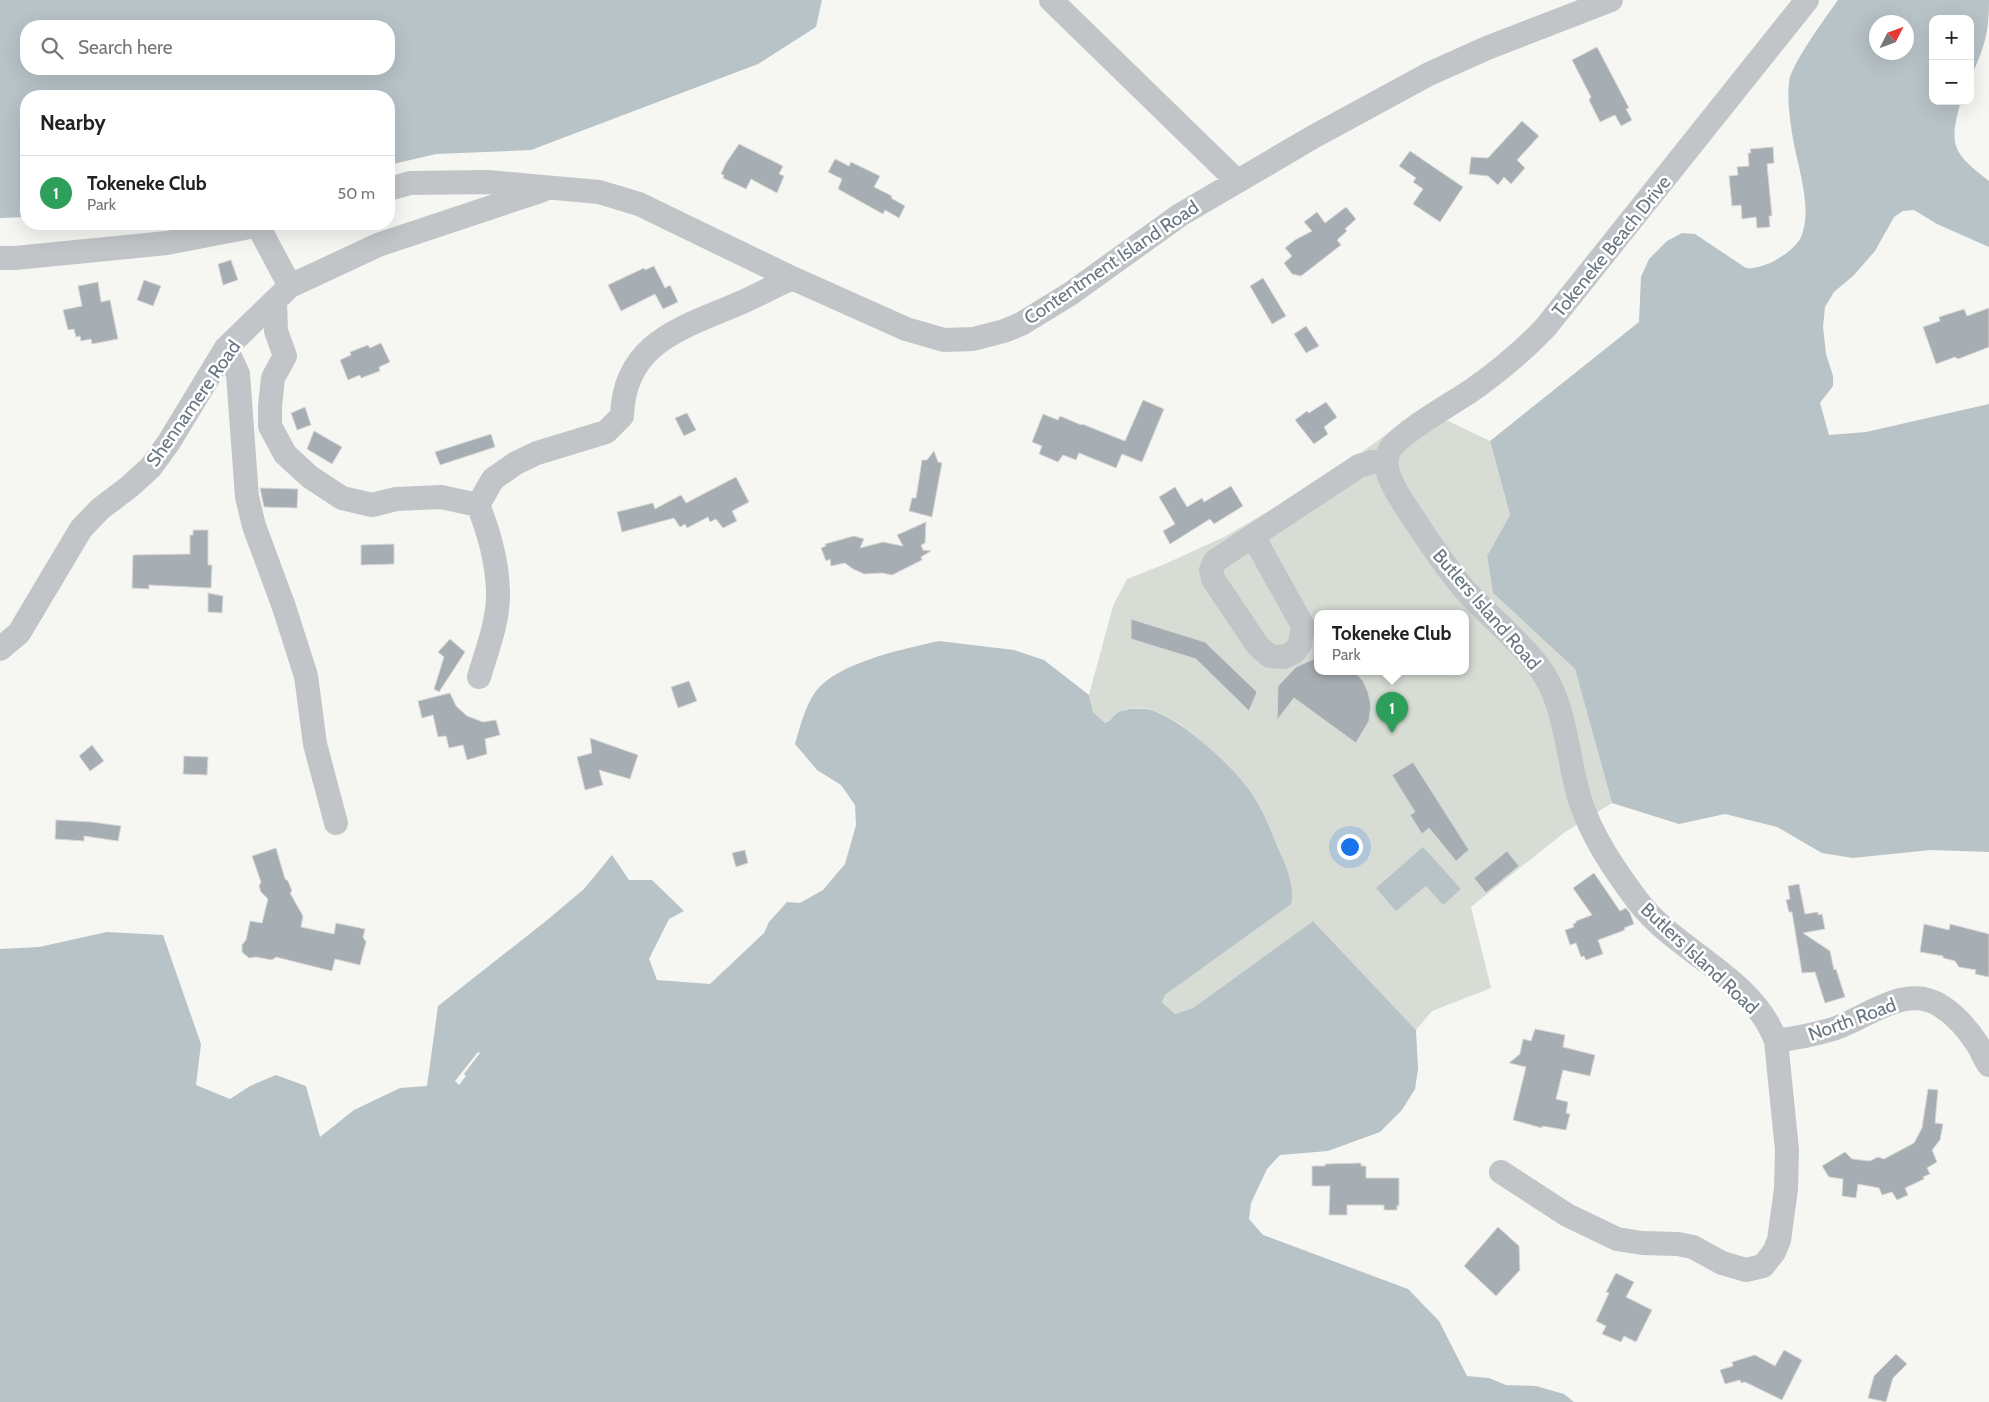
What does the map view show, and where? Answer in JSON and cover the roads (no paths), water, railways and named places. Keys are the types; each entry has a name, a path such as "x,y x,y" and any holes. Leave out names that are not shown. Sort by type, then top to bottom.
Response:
{"street":[{"path":"1051,0 1237,181"},
{"name":"Contentment Island Road","path":"395,187 410,183 478,182 554,186 598,192 639,204 792,278 906,330 944,340 988,336 1021,324 1070,294 1180,215 1313,137 1430,74 1488,48 1611,0"},
{"name":"Tokeneke Beach Drive","path":"1386,460 1389,451 1400,439 1496,373 1546,328 1807,0"},
{"name":"Shennamere Road","path":"0,649 19,633 81,529 100,509 129,488 151,467 169,442 226,348 282,294 378,245 554,186"},
{"path":"0,258 167,243 236,230"},
{"path":"263,230 282,294 276,331 285,356 274,378 270,406 270,426 285,454 310,476 342,498 372,505 396,499 441,497 478,505"},
{"path":"478,505 493,479 516,463 537,452 606,432 622,416 624,391 632,370 649,351 681,327 735,306 792,278"},
{"path":"226,348 238,374 247,497 254,526 284,607 306,676 315,744 336,823"},
{"path":"1253,536 1303,626 1300,644 1294,652 1284,657 1270,656 1258,646 1213,579 1211,570 1215,561 1359,466 1386,460"},
{"name":"Butlers Island Road","path":"1386,460 1389,477 1403,502 1451,572 1484,610 1526,652 1549,682 1558,706 1583,809 1599,844 1610,862 1640,903 1654,918 1739,988 1770,1025 1776,1041 1787,1150 1786,1189 1779,1240 1774,1252 1763,1266 1746,1270 1722,1263 1693,1247 1617,1239 1567,1215 1500,1172"},
{"path":"478,505 487,527 494,556 498,592 496,617 479,677"},
{"name":"North Road","path":"1776,1041 1826,1032 1882,1006 1896,1001 1914,999 1931,1001 1951,1014 1978,1045 1989,1065"}],"place":[{"name":"Tokeneke Club","path":"1392,733"}]}
